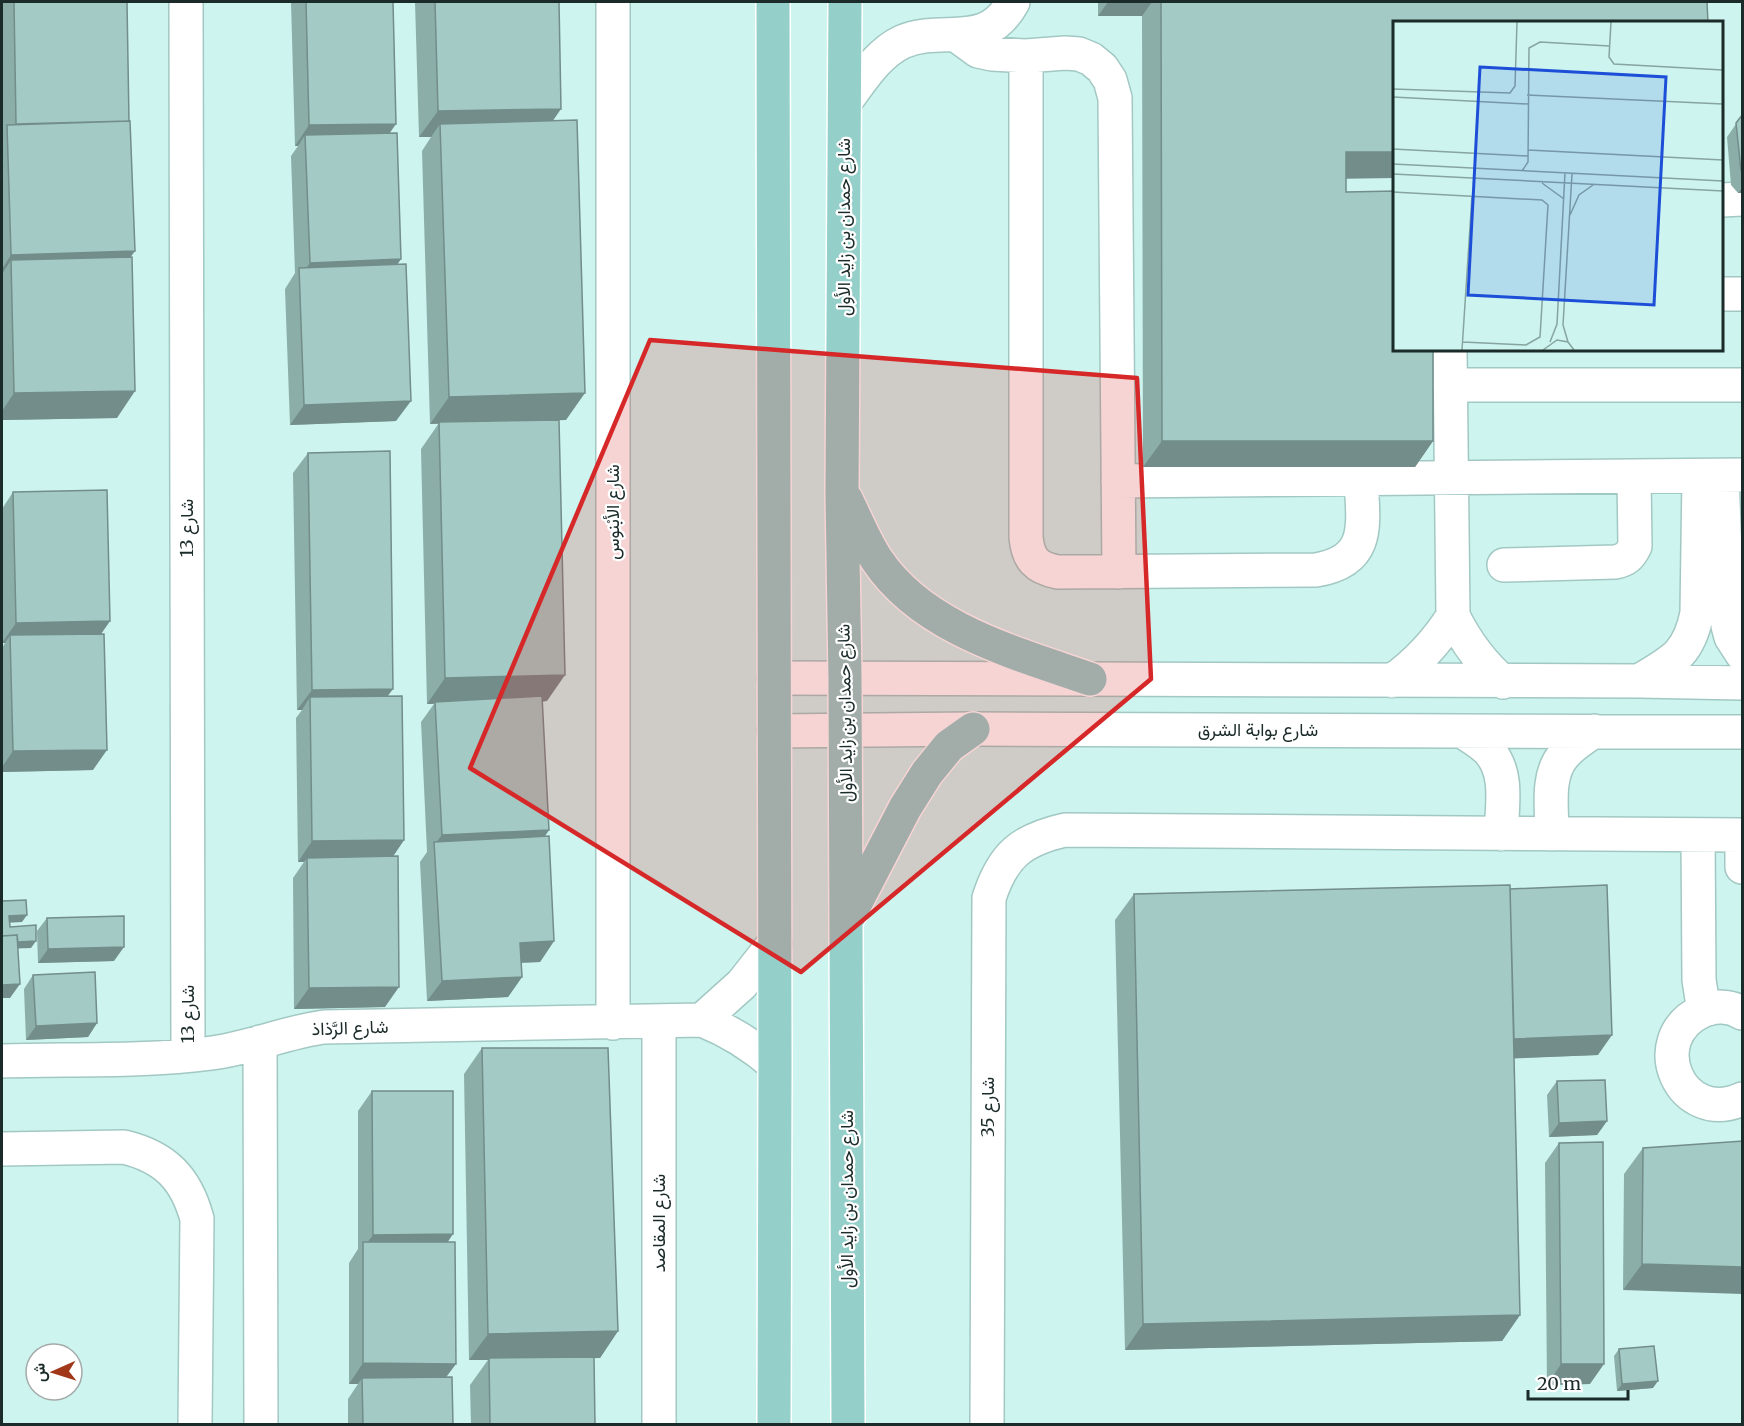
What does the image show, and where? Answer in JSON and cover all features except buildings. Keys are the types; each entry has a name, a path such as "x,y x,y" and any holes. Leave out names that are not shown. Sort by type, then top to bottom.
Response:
{"main road":[{"path":"773,2 774,1425"},
{"name":"شارع حمدان بن زايد الأول","path":"845,2 842,493 845,678 848,1425"},
{"path":"842,493 877,560 901,588 934,615 987,643 1089,679"},
{"path":"846,920 905,808 927,773 949,746 973,729"}],"street":[{"name":"شارع 13","path":"186,2 188,1055"},
{"name":"شارع الأبْنوس","path":"613,2 613,1023"},
{"path":"845,102 885,53 903,42 925,36 975,33 990,27 1006,14 1013,2"},
{"path":"956,35 978,51 1006,56 1079,54 1091,59 1102,68 1110,80 1114,98 1119,572"},
{"path":"1026,56 1027,550 1035,562 1046,570 1058,572 1316,570 1329,568 1343,562 1353,553 1359,542 1363,529 1361,479"},
{"path":"1723,200 1743,200"},
{"path":"1723,294 1743,294"},
{"path":"1450,351 1453,616 1474,652 1503,682"},
{"path":"1450,385 1743,385"},
{"path":"1118,481 1721,476"},
{"path":"1721,476 1728,626 1731,637 1743,654"},
{"path":"1639,681 1672,661 1683,651 1694,628 1721,476"},
{"path":"1504,565 1624,560 1631,555 1635,546 1634,477"},
{"path":"1392,681 1426,652 1441,635 1453,616"},
{"path":"774,678 1743,683"},
{"name":"شارع بوابة الشرق","path":"774,731 973,729 1743,732"},
{"path":"1462,731 1489,751 1500,768 1503,784 1501,834"},
{"path":"1552,834 1552,782 1555,768 1563,755 1594,731"},
{"name":"شارع 35","path":"987,1425 989,898 995,879 1006,861 1023,845 1043,835 1065,830 1698,835 1742,846"},
{"path":"1698,835 1699,980 1702,999 1733,1008"},
{"path":"702,1020 742,984 775,942"},
{"path":"1733,1008 1694,1015 1682,1025 1675,1039 1672,1054 1673,1069 1685,1089 1703,1102 1718,1105 1743,1099"},
{"name":"شارع الرَّذاذ","path":"2,1061 188,1055 236,1049 301,1030 324,1027 702,1020 741,1038 775,1065"},
{"name":"شارع المقاصد","path":"659,1022 659,1425"},
{"path":"260,1042 261,1425"},
{"path":"2,1149 124,1147 155,1158 168,1167 182,1182 192,1199 197,1219 195,1425"}],"highlighted area":[{"path":"650,340 1137,378 1151,679 801,972 470,768"}]}
